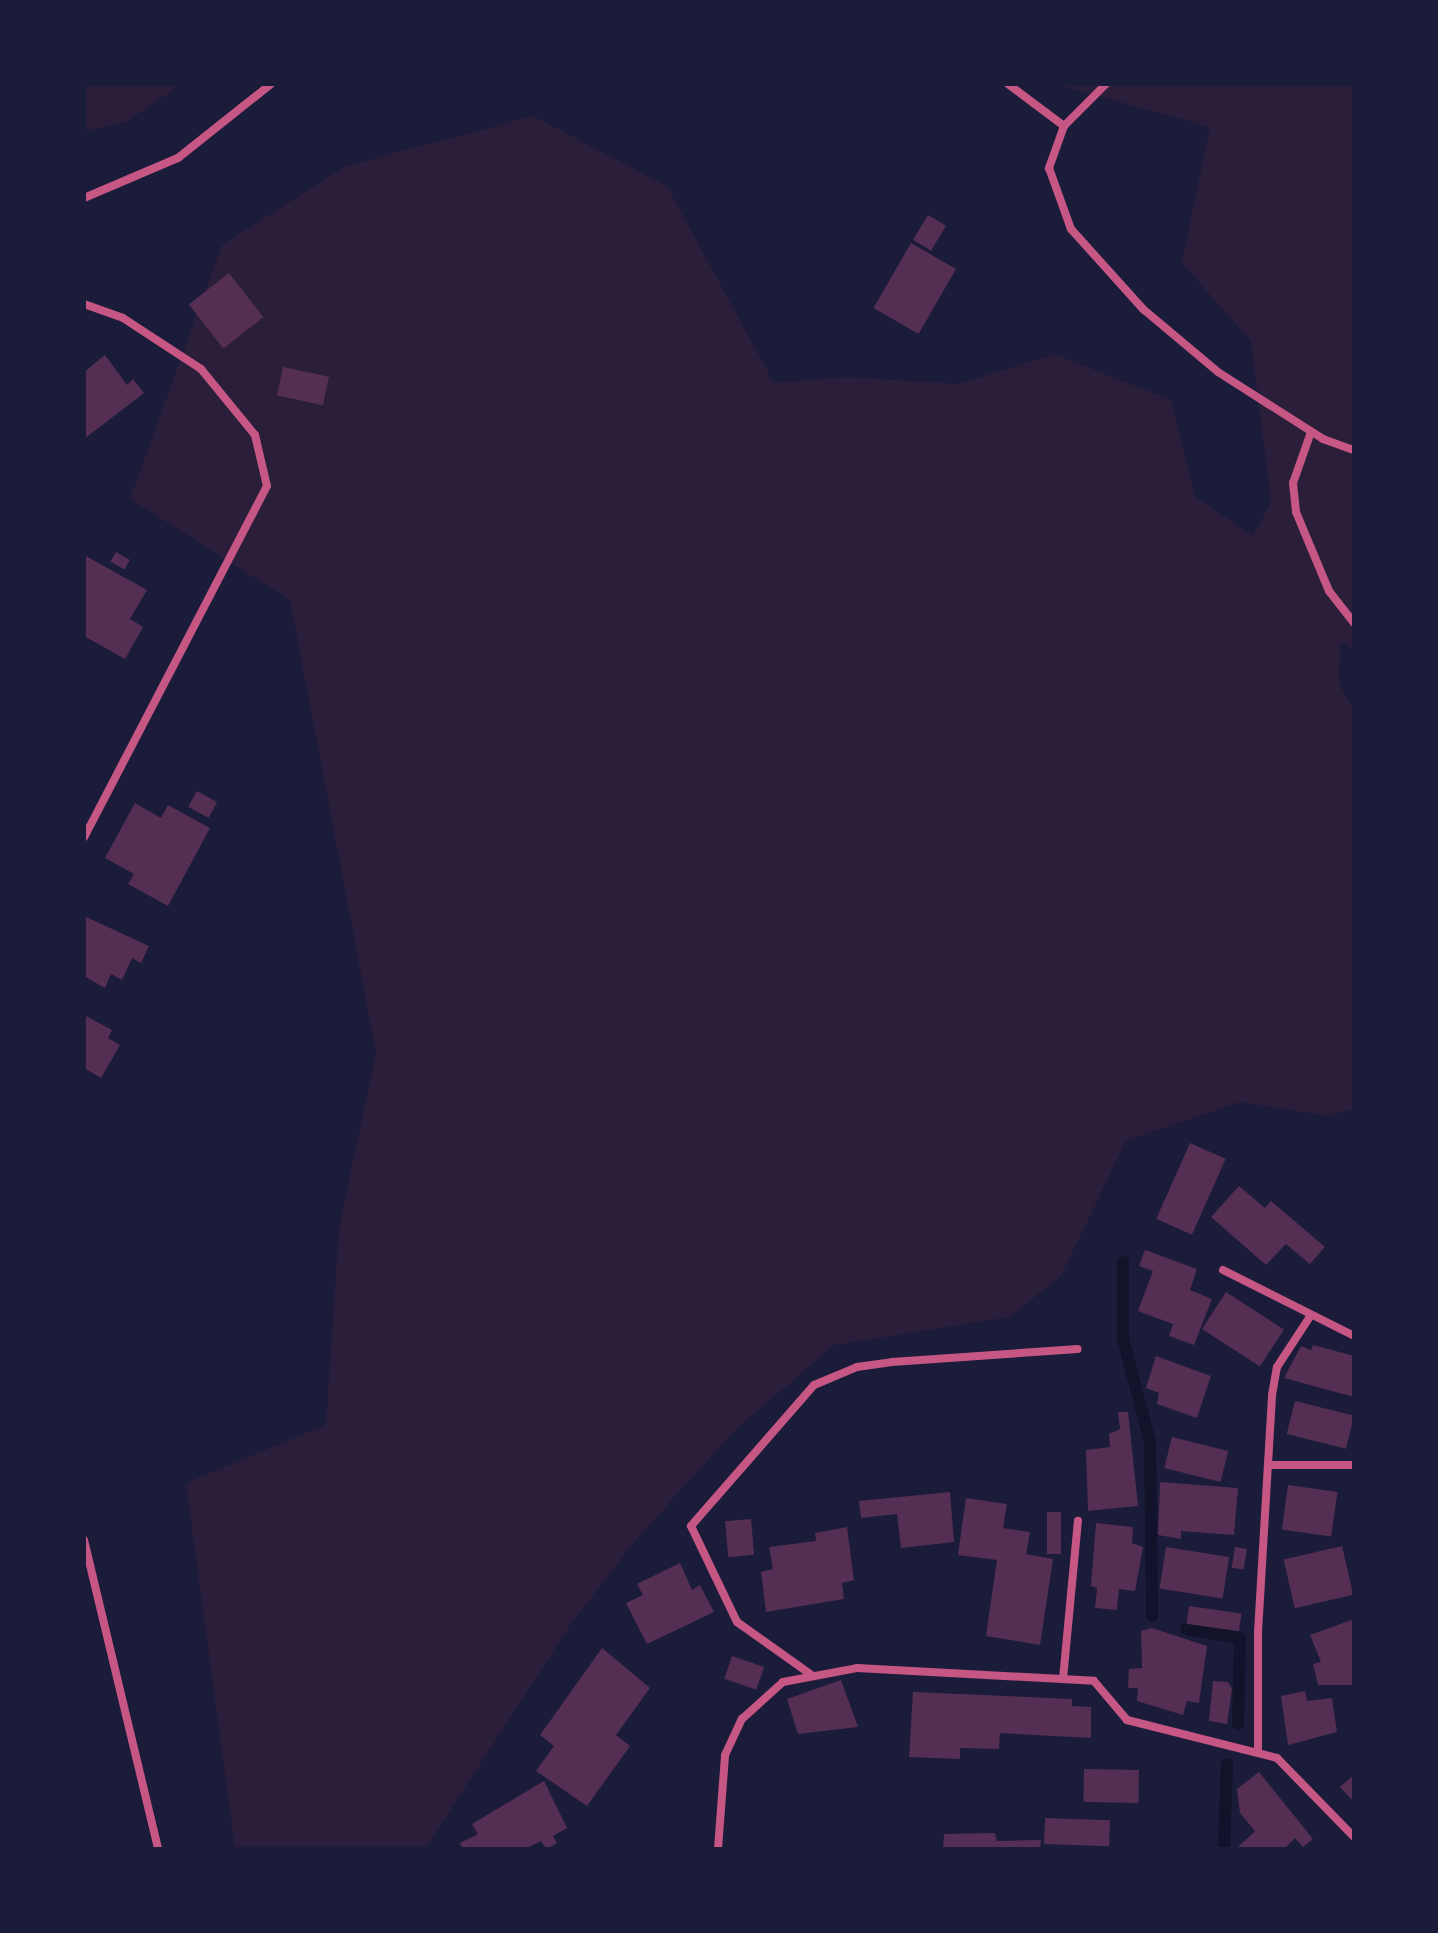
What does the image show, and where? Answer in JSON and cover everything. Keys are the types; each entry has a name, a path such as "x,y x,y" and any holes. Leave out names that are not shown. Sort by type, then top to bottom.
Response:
{"street":[{"path":"84,198 178,158 271,84"},
{"path":"1008,84 1064,126"},
{"path":"1106,84 1064,126 1049,168 1071,229 1154,318 1218,372 1311,432 1354,450"},
{"path":"84,304 123,318 201,369 255,435 267,486 84,837"},
{"path":"1311,432 1293,483 1296,512 1329,591 1354,623"},
{"path":"1223,1270 1354,1336"},
{"path":"1258,1753 1268,1465 1277,1367 1311,1315"},
{"path":"813,1676 737,1622 691,1526 814,1385 880,1364 1078,1349"},
{"path":"1268,1465 1354,1465"},
{"path":"1063,1679 1078,1521"},
{"path":"84,1540 158,1849"},
{"path":"718,1849 725,1755 742,1719 783,1682 857,1668 1094,1681 1127,1720 1277,1758 1354,1837"}],"shaded area":[{"path":"84,84 182,84 126,122 84,131"},
{"path":"1055,84 1354,84 1354,650 1340,641 1339,684 1354,710 1354,1109 1329,1116 1240,1102 1126,1141 1061,1276 1010,1317 834,1345 734,1431 635,1541 573,1621 425,1849 235,1849 186,1483 326,1425 339,1228 376,1053 290,600 130,499 222,245 346,166 533,116 667,186 774,383 846,377 959,384 1054,354 1171,400 1195,497 1253,536 1271,502 1251,341 1182,263 1210,127"}],"building":[{"path":"928,215 946,226 931,251 913,240"},
{"path":"911,243 956,269 919,334 874,308"},
{"path":"229,273 263,317 223,349 189,304"},
{"path":"105,355 127,385 133,379 144,393 84,439 84,372"},
{"path":"283,367 329,377 323,405 277,395"},
{"path":"116,552 130,560 124,570 110,562"},
{"path":"84,555 147,590 130,619 143,627 125,659 84,636"},
{"path":"197,791 217,802 208,818 188,807"},
{"path":"135,803 161,818 168,805 210,828 168,906 128,884 134,874 105,858"},
{"path":"84,916 149,946 141,963 132,958 122,980 111,974 105,988 84,976"},
{"path":"84,1015 112,1030 108,1038 120,1045 101,1078 84,1068"},
{"path":"1190,1143 1226,1159 1192,1235 1156,1219"},
{"path":"1239,1186 1265,1208 1271,1201 1325,1247 1310,1264 1286,1244 1266,1265 1211,1217"},
{"path":"1145,1250 1197,1269 1190,1290 1212,1299 1194,1345 1169,1336 1173,1324 1138,1311 1153,1271 1139,1266"},
{"path":"1226,1292 1284,1330 1260,1366 1202,1329"},
{"path":"1313,1345 1354,1356 1354,1397 1284,1378 1301,1346 1311,1350"},
{"path":"1156,1356 1211,1376 1197,1418 1157,1404 1159,1393 1146,1388"},
{"path":"1295,1401 1354,1416 1346,1449 1287,1434"},
{"path":"1118,1412 1128,1412 1138,1506 1088,1511 1086,1450 1110,1447 1109,1434 1120,1429"},
{"path":"1172,1437 1228,1451 1221,1482 1164,1468"},
{"path":"1160,1482 1238,1488 1234,1535 1181,1531 1181,1539 1158,1535"},
{"path":"1288,1485 1338,1492 1331,1537 1282,1530"},
{"path":"950,1492 954,1542 901,1548 897,1514 861,1518 859,1501"},
{"path":"966,1498 1007,1504 1003,1528 1030,1532 1026,1554 1053,1559 1040,1645 986,1636 997,1560 958,1555"},
{"path":"1047,1512 1061,1512 1061,1554 1047,1554"},
{"path":"751,1519 754,1555 728,1557 725,1521"},
{"path":"1096,1523 1133,1527 1132,1543 1143,1547 1135,1591 1119,1589 1117,1610 1095,1608 1097,1588 1091,1586"},
{"path":"847,1527 854,1580 842,1583 844,1599 766,1612 761,1572 773,1569 769,1547 816,1541 815,1533"},
{"path":"1342,1546 1353,1595 1295,1608 1284,1559"},
{"path":"1166,1547 1229,1557 1223,1598 1159,1588"},
{"path":"1235,1547 1247,1549 1244,1570 1232,1568"},
{"path":"680,1563 692,1590 700,1585 714,1612 647,1644 626,1603 643,1595 637,1584"},
{"path":"1189,1606 1241,1613 1239,1631 1186,1624"},
{"path":"1354,1619 1354,1685 1318,1685 1313,1664 1321,1662 1310,1635"},
{"path":"1152,1628 1207,1646 1199,1703 1187,1701 1183,1715 1137,1701 1138,1688 1128,1688 1129,1669 1142,1668 1141,1631"},
{"path":"602,1648 650,1688 616,1735 630,1746 587,1806 536,1771 554,1746 540,1735"},
{"path":"732,1656 764,1667 756,1690 724,1679"},
{"path":"841,1680 858,1727 798,1734 787,1699"},
{"path":"1213,1681 1228,1682 1232,1689 1227,1724 1209,1721"},
{"path":"1305,1691 1307,1701 1332,1698 1337,1732 1288,1745 1281,1696"},
{"path":"913,1692 1072,1699 1072,1706 1091,1707 1091,1738 1000,1733 999,1749 960,1748 960,1759 909,1757"},
{"path":"1084,1769 1139,1770 1138,1803 1083,1802"},
{"path":"1259,1772 1313,1839 1303,1847 1295,1838 1284,1849 1236,1849 1255,1831 1240,1813 1237,1789"},
{"path":"1354,1775 1354,1802 1340,1787"},
{"path":"544,1781 567,1828 553,1836 557,1843 546,1849 541,1841 525,1849 463,1849 460,1843 478,1834 472,1824"},
{"path":"1045,1818 1110,1820 1109,1846 1044,1844"},
{"path":"995,1833 997,1841 1041,1840 1040,1849 943,1849 944,1834"}],"waterway":[{"path":"1123,1262 1123,1339 1150,1442 1152,1616"},
{"path":"1186,1629 1240,1638 1238,1724"},
{"path":"1224,1849 1227,1764"}]}
